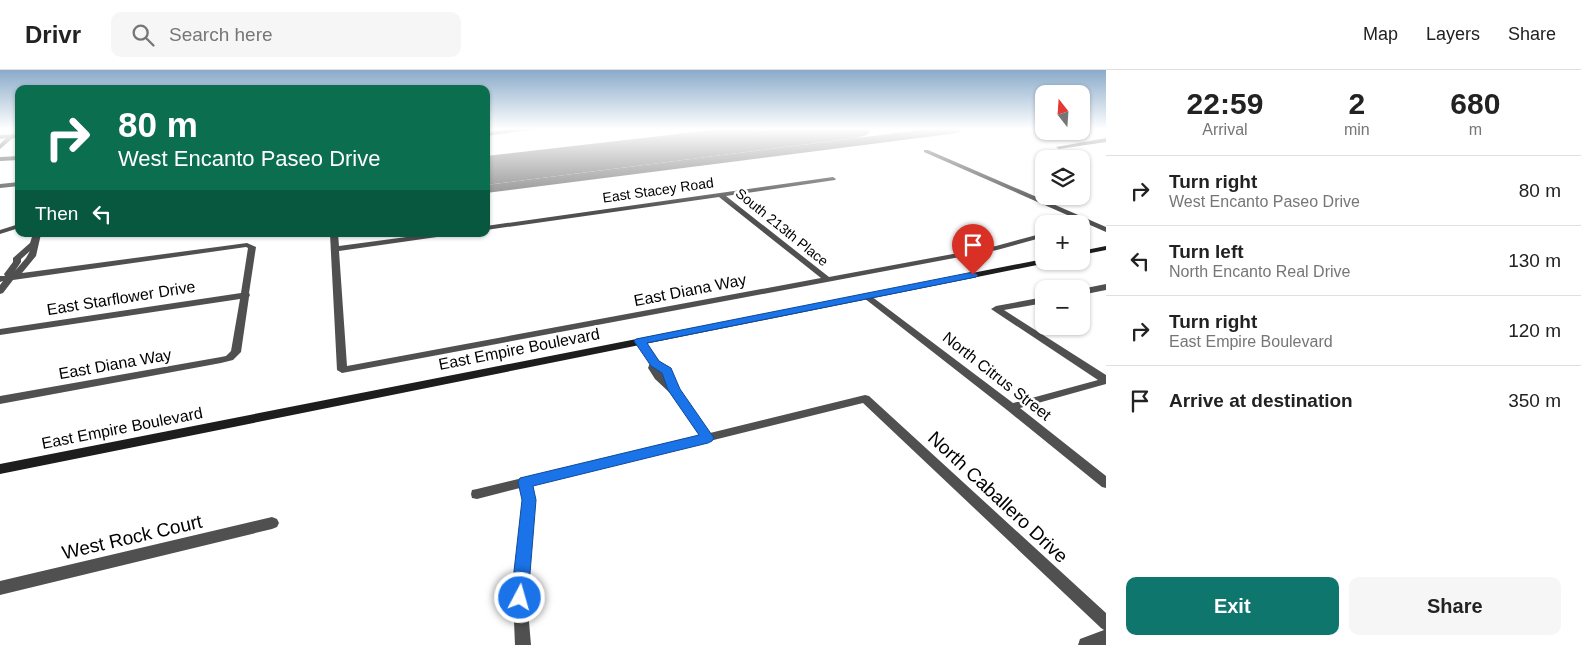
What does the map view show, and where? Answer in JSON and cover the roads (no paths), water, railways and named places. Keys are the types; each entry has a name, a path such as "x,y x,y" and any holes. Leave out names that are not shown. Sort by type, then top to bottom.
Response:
{"street":[{"path":"937,156 1069,215"},
{"path":"0,159 15,158"},
{"name":"East Stacey Road","path":"490,227 833,179"},
{"path":"0,186 15,184"},
{"name":"South 213th Place","path":"721,195 827,279"},
{"path":"1090,224 1106,222"},
{"path":"1090,226 1106,230"},
{"path":"0,232 15,227"},
{"path":"1090,228 1106,236"},
{"path":"0,291 31,257 35,249 36,237"},
{"path":"334,237 335,249 422,237"},
{"name":"East Diana Way","path":"335,249 342,370 997,248 1035,237"},
{"path":"12,276 8,274 17,262 17,258 34,244"},
{"path":"0,279 250,246 252,249 246,294"},
{"path":"1090,251 1106,248"},
{"path":"17,262 27,260"},
{"name":"East Empire Boulevard","path":"0,468 1035,263"},
{"path":"1090,290 1106,287"},
{"name":"East Diana Way","path":"0,400 221,360 234,355 246,294"},
{"name":"East Starflower Drive","path":"0,332 246,294"},
{"name":"North Citrus Street","path":"867,296 1011,407 1106,484"},
{"path":"1035,302 996,309 1035,335"},
{"path":"1036,335 1106,381"},
{"path":"477,494 708,438 664,376 654,368 655,363 640,341"},
{"path":"1011,407 1106,381"},
{"name":"North Caballero Drive","path":"708,438 865,399 1106,623"},
{"path":"523,645 520,598 529,500 525,482"},
{"name":"West Rock Court","path":"0,588 272,523"},
{"path":"1086,645 1106,637"}]}
